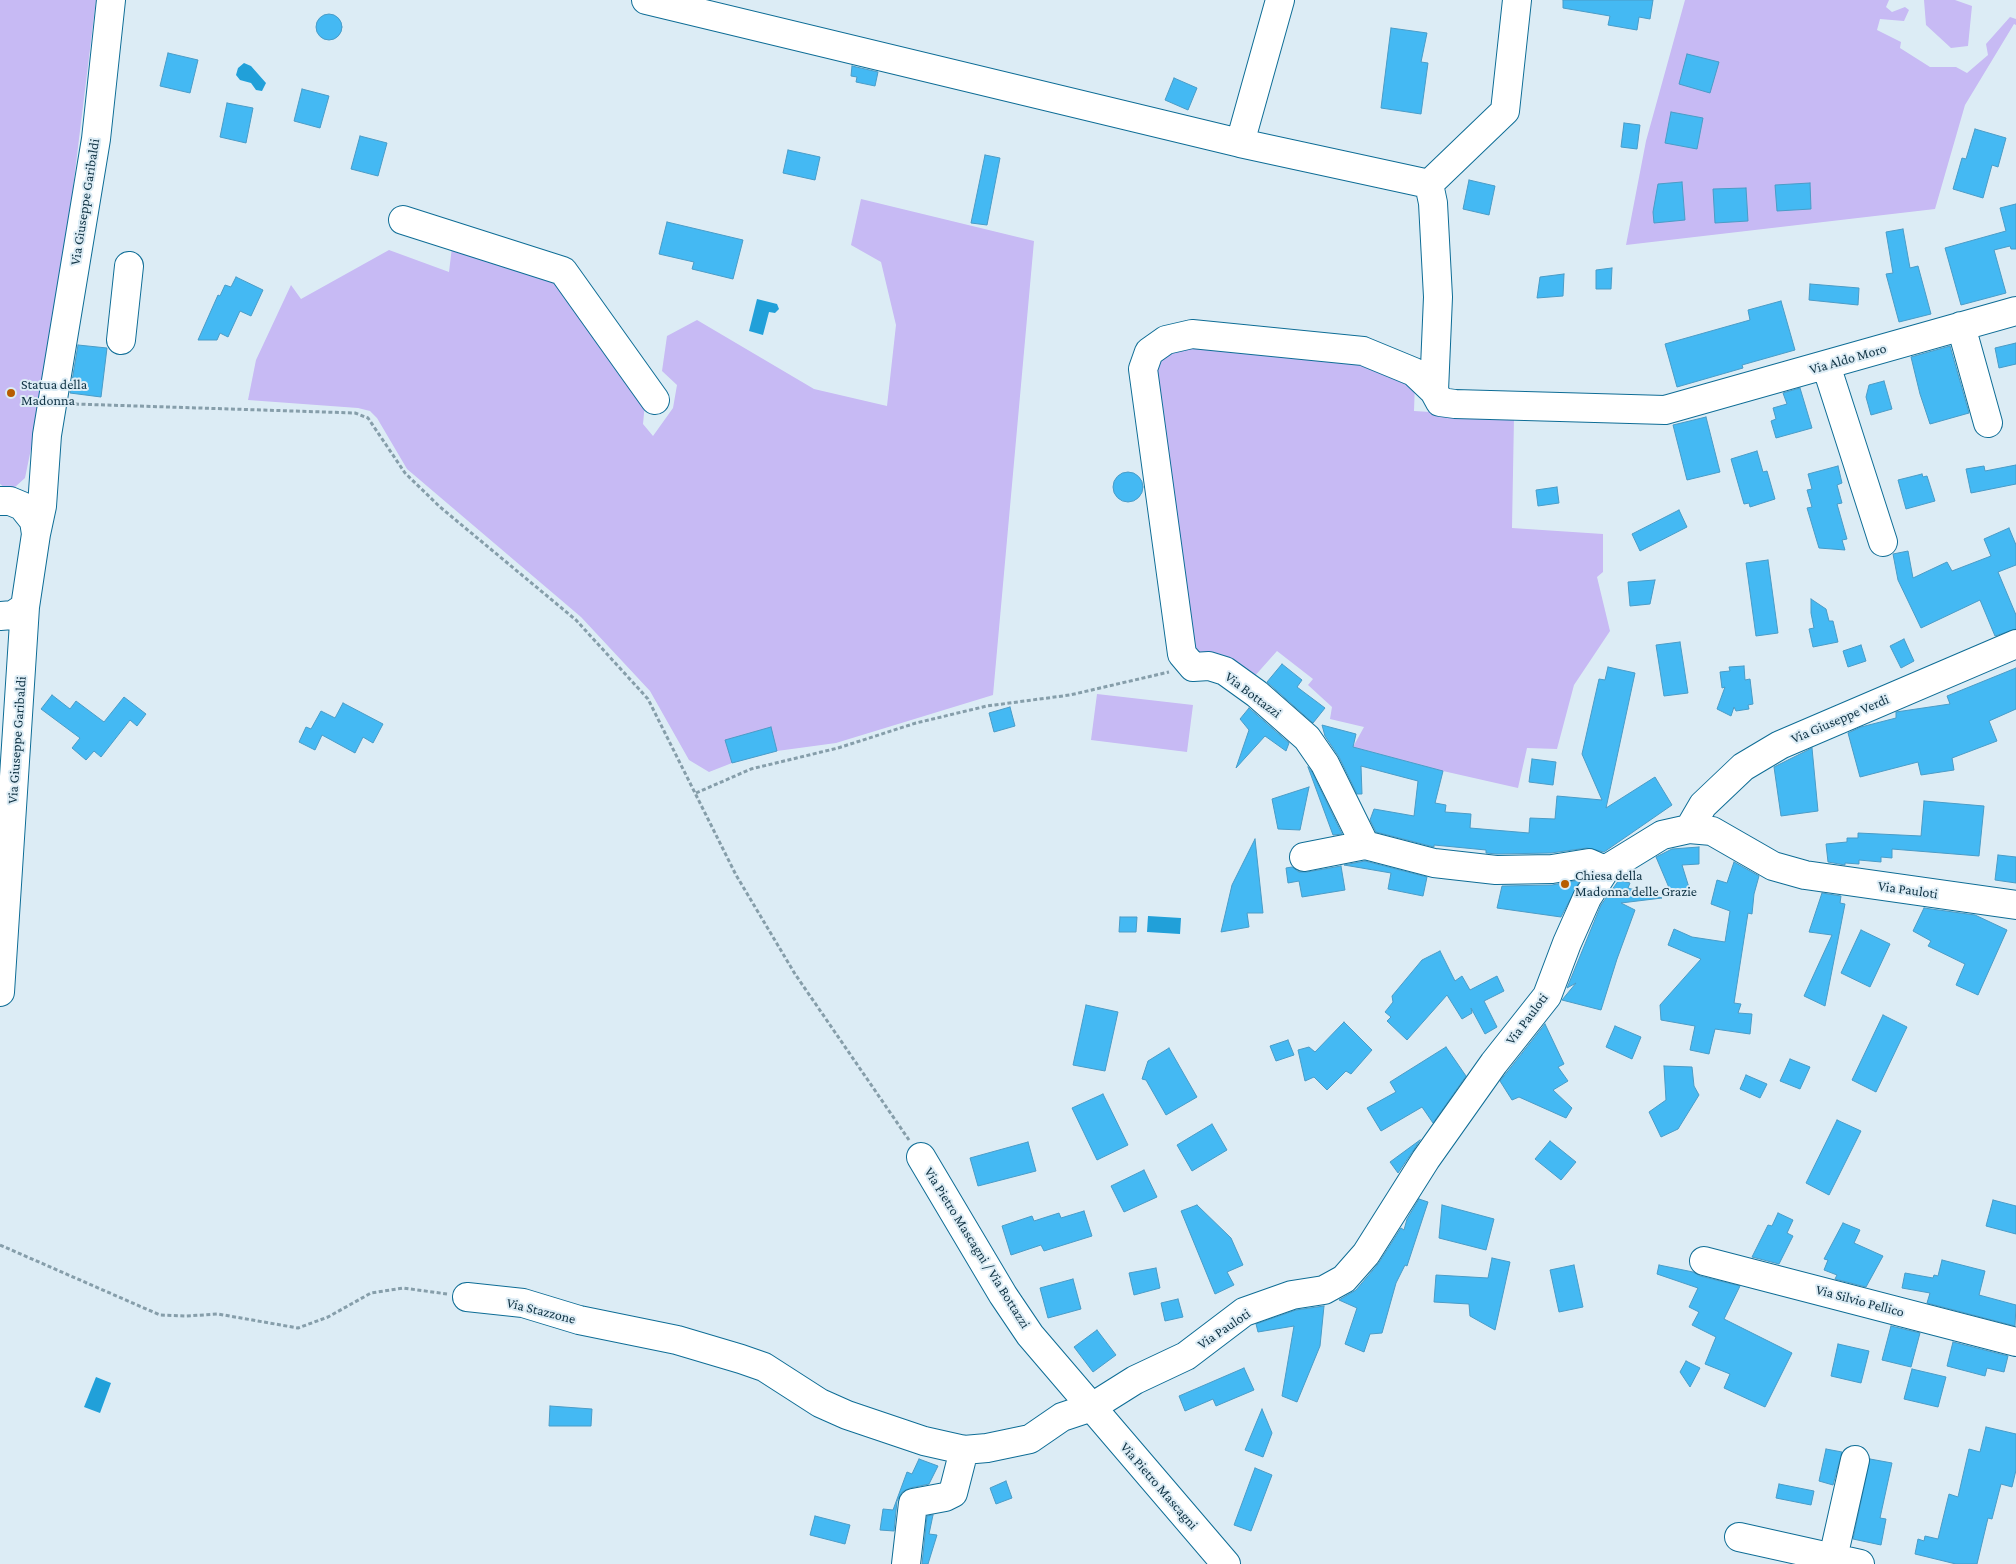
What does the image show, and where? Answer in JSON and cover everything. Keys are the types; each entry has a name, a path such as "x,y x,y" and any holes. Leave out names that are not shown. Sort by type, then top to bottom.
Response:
{"street":[{"name":"Via Giuseppe Garibaldi","path":"0,992 12,611 36,534 42,506 47,435 96,139 111,0"},
{"path":"646,0 1240,143 1429,184"},
{"path":"1240,143 1280,0"},
{"path":"1429,184 1506,111 1517,0"},
{"path":"1429,184 1433,203 1438,297 1434,391"},
{"path":"403,220 563,271 655,400"},
{"path":"121,340 129,266"},
{"name":"Via Aldo Moro","path":"1434,391 1440,402 1455,404 1665,410 2016,311"},
{"path":"1961,326 1988,423"},
{"path":"1193,666 1182,654 1143,369 1149,352 1166,340 1192,334 1363,351 1414,372 1434,391"},
{"path":"1826,365 1883,542"},
{"path":"4,500 24,489 30,480 52,403"},
{"path":"4,500 22,506 31,515 36,534"},
{"name":"Via Giuseppe Verdi","path":"1689,829 1704,805 1743,767 1780,745 2016,644"},
{"name":"Via Bottazzi","path":"1193,666 1209,666 1224,671 1257,694 1307,738 1325,764 1365,845"},
{"name":"Via Pauloti","path":"964,1450 987,1448 1030,1439 1062,1417 1092,1407 1135,1380 1186,1356 1244,1312 1292,1295 1324,1290 1344,1279 1366,1254 1426,1159 1494,1063 1547,996 1567,943 1587,898 1605,870 1662,835 1689,829 1712,831 1772,866 1805,875 2016,905"},
{"path":"1304,857 1365,845 1434,863 1496,870 1552,869 1590,864 1605,870"},
{"name":"Via Pietro Mascagni / Via Bottazzi","path":"921,1157 1002,1295 1030,1336 1092,1407"},
{"name":"Via Silvio Pellico","path":"1704,1261 2016,1342"},
{"name":"Via Stazzone","path":"467,1297 522,1303 578,1320 677,1340 741,1359 764,1367 820,1403 847,1415 924,1441 964,1450"},
{"name":"Via Pietro Mascagni","path":"1092,1407 1226,1564"},
{"path":"906,1564 913,1503 945,1497 953,1493 964,1450"},
{"path":"1833,1558 1856,1460"},
{"path":"1739,1537 1860,1564"}],"path":[{"path":"52,403 355,413 368,418 404,473 440,507 576,620 648,699 736,875 795,974 921,1157"},
{"path":"696,793 751,769 838,748 916,723 987,706 1070,695 1193,666"},
{"path":"0,1245 160,1315 218,1314 298,1328 328,1317 371,1293 403,1288 467,1297"}],"shaded area":[{"path":"0,0 96,0 56,327 25,478 15,487 5,488 0,484"},
{"path":"1685,0 1889,0 1886,7 1892,12 1905,7 1909,10 1904,21 1880,19 1877,30 1901,42 1900,48 1930,67 1956,67 1967,73 1988,55 1986,44 2010,17 2016,19 2016,25 2014,24 1965,105 1935,209 1626,245 1646,141"},
{"path":"1924,0 1955,0 1972,6 1968,46 1951,48 1926,25"},
{"path":"861,199 1034,241 993,695 836,743 777,751 732,763 709,772 689,760 650,691 581,617 407,469 377,418 370,411 358,408 248,400 256,360 291,285 301,299 389,250 449,272 452,247 562,283 645,403 643,424 653,436 673,408 677,385 662,371 667,336 697,320 814,389 887,406 896,325 881,262 851,245"},
{"path":"1187,342 1360,358 1415,383 1414,411 1514,417 1512,528 1603,534 1603,572 1597,577 1610,631 1574,685 1557,749 1527,748 1518,788 1443,771 1353,747 1364,727 1330,719 1332,707 1308,685 1313,679 1277,651 1253,678 1200,654 1188,636 1152,368 1158,357"},
{"path":"1097,694 1193,705 1187,752 1091,740"}],"water":[{"path":"244,63 251,66 266,83 262,91 256,90 251,83 240,80 236,75 238,68"},
{"path":"757,299 777,304 779,309 775,313 769,312 763,335 749,331"},
{"path":"1148,916 1181,918 1180,934 1147,932"},
{"path":"96,1377 111,1383 100,1413 84,1407"}],"building":[{"path":"1563,0 1653,0 1650,19 1639,17 1637,30 1608,25 1610,16 1563,8"},
{"path":"329,14 338,18 342,27 338,36 329,40 320,36 316,27 320,18"},
{"path":"1391,28 1427,33 1421,62 1428,63 1421,114 1381,108"},
{"path":"168,53 198,60 190,93 160,86"},
{"path":"1687,54 1719,62 1710,93 1679,84"},
{"path":"852,66 878,72 875,86 856,82 857,77 851,76"},
{"path":"1174,78 1197,88 1188,110 1165,100"},
{"path":"302,89 329,96 320,128 294,121"},
{"path":"227,103 253,108 246,143 220,137"},
{"path":"1671,112 1703,118 1697,149 1665,143"},
{"path":"1624,123 1640,125 1637,149 1621,147"},
{"path":"1975,129 2006,138 1998,167 1992,165 1983,198 1953,189 1962,158 1966,159"},
{"path":"360,136 387,143 378,176 351,169"},
{"path":"788,150 820,157 815,180 783,173"},
{"path":"985,155 1000,158 987,225 971,223"},
{"path":"1469,180 1495,186 1489,215 1463,209"},
{"path":"1682,182 1685,220 1654,223 1653,212 1658,184"},
{"path":"1810,183 1811,209 1777,211 1775,185"},
{"path":"1746,188 1748,221 1715,223 1713,189"},
{"path":"2016,204 2016,249 2011,249 2010,246 1994,250 2006,293 1961,305 1945,248 2006,231 2000,208"},
{"path":"667,222 743,240 733,279 692,269 694,262 659,254"},
{"path":"1903,229 1910,268 1918,266 1931,314 1899,322 1886,274 1893,273 1886,232"},
{"path":"1612,268 1611,289 1596,289 1596,270"},
{"path":"1564,274 1563,296 1537,298 1540,277"},
{"path":"236,277 263,290 251,316 240,311 228,337 220,333 217,340 198,340 218,295 220,296 225,285 231,287"},
{"path":"1810,284 1859,288 1858,305 1809,300"},
{"path":"1781,301 1795,350 1742,365 1743,368 1677,387 1665,344 1750,320 1748,310"},
{"path":"2016,343 2016,364 1999,368 1995,348"},
{"path":"78,345 107,348 101,397 70,393"},
{"path":"1950,346 1969,413 1930,424 1911,357"},
{"path":"1884,381 1892,409 1871,415 1866,397 1869,385"},
{"path":"1800,388 1812,428 1776,438 1771,421 1776,419 1773,408 1787,404 1783,393"},
{"path":"1706,417 1720,472 1687,480 1673,425"},
{"path":"1757,451 1763,472 1767,471 1775,499 1750,507 1749,503 1744,504 1731,459"},
{"path":"2016,465 2016,484 1971,493 1966,469 1984,466 1985,471"},
{"path":"1838,466 1842,483 1837,485 1842,503 1837,504 1847,539 1842,540 1845,550 1819,548 1807,508 1812,507 1807,490 1812,489 1808,474"},
{"path":"1128,472 1138,477 1143,487 1138,497 1128,502 1118,497 1113,487 1118,477"},
{"path":"1922,474 1923,477 1927,476 1935,501 1906,509 1898,480"},
{"path":"1557,487 1559,503 1538,506 1536,490"},
{"path":"1679,510 1687,527 1640,551 1632,534"},
{"path":"2009,528 2016,545 2016,565 1998,572 2016,615 2016,629 1995,636 1980,600 1921,628 1898,580 1893,554 1908,551 1913,578 1947,562 1952,571 1991,556 1984,539"},
{"path":"1768,560 1778,633 1756,636 1746,563"},
{"path":"1655,580 1650,604 1630,606 1628,582"},
{"path":"1811,599 1826,609 1829,621 1833,621 1838,642 1813,647 1809,629 1814,628"},
{"path":"1904,639 1914,661 1901,668 1890,646"},
{"path":"1680,642 1688,693 1664,696 1656,645"},
{"path":"1861,645 1866,661 1848,667 1843,651"},
{"path":"1282,664 1302,680 1297,687 1325,708 1313,723 1267,682"},
{"path":"1744,666 1745,680 1750,679 1753,704 1748,705 1749,709 1736,711 1734,707 1731,716 1717,709 1725,687 1722,688 1720,672 1730,671 1729,667"},
{"path":"1608,667 1635,673 1606,808 1655,777 1672,805 1604,852 1587,848 1551,853 1497,854 1486,853 1486,850 1434,845 1434,847 1376,832 1370,820 1374,809 1414,816 1418,781 1361,766 1362,794 1357,794 1339,757 1325,736 1322,725 1356,734 1353,747 1443,771 1435,803 1446,805 1445,812 1471,814 1470,828 1529,833 1530,818 1555,819 1557,796 1602,800 1582,754 1599,679 1605,680"},
{"path":"2016,668 2016,709 1989,721 1997,741 1952,758 1954,770 1921,775 1918,762 1860,777 1848,733 1861,727 1896,718 1896,712 1950,704 1947,696"},
{"path":"52,695 70,709 76,701 104,722 124,697 146,714 137,726 130,720 101,757 94,751 86,760 72,748 80,738 41,709"},
{"path":"343,703 383,724 373,743 363,737 355,753 322,735 315,750 299,742 306,727 311,729 321,711 335,718"},
{"path":"1010,707 1015,726 994,732 989,713"},
{"path":"1249,708 1289,743 1286,751 1265,736 1236,768 1249,730 1240,719"},
{"path":"771,727 777,751 732,763 725,740"},
{"path":"1812,748 1818,811 1781,816 1774,767"},
{"path":"1532,759 1556,762 1553,785 1529,782"},
{"path":"1308,767 1312,772 1342,834 1333,835"},
{"path":"1309,787 1300,830 1278,829 1272,799"},
{"path":"1924,801 1984,806 1979,856 1892,849 1892,858 1881,857 1881,862 1859,860 1859,864 1845,863 1845,865 1828,862 1826,844 1847,842 1847,838 1858,838 1858,833 1921,836"},
{"path":"1255,839 1263,913 1247,913 1249,927 1221,932 1232,885"},
{"path":"1699,847 1699,864 1682,865 1691,894 1673,897 1656,857 1672,849"},
{"path":"1998,855 2016,857 2016,883 1995,880"},
{"path":"1365,861 1427,877 1423,896 1388,889 1391,873 1344,865"},
{"path":"1734,862 1759,876 1754,894 1752,914 1748,913 1734,1003 1741,1004 1738,1013 1752,1014 1750,1034 1715,1029 1709,1054 1690,1050 1695,1026 1661,1020 1660,1005 1701,959 1668,945 1674,929 1692,937 1725,942 1730,911 1711,904 1717,880 1727,883"},
{"path":"1341,866 1345,890 1302,897 1299,881 1288,883 1286,868 1292,867 1299,872 1307,872"},
{"path":"1580,880 1561,917 1497,908 1502,886 1552,885"},
{"path":"1619,880 1630,883 1628,888 1662,898 1621,903 1635,910 1601,1010 1562,1000 1576,983 1567,988 1601,905"},
{"path":"1822,893 1841,896 1840,903 1845,904 1825,1006 1804,996 1832,935 1809,932"},
{"path":"1924,908 1975,915 2007,930 1978,995 1956,985 1965,964 1928,946 1931,941 1913,931"},
{"path":"1120,917 1137,917 1136,932 1119,932"},
{"path":"1861,930 1890,944 1870,987 1841,973"},
{"path":"1440,951 1455,981 1462,976 1470,990 1497,976 1504,991 1484,1001 1497,1027 1485,1034 1471,1008 1472,1013 1462,1019 1447,995 1407,1040 1387,1021 1391,1017 1385,1012 1393,1002 1392,996 1422,960"},
{"path":"1086,1005 1118,1012 1105,1071 1073,1065"},
{"path":"1883,1015 1907,1027 1876,1092 1852,1080"},
{"path":"1344,1022 1372,1050 1351,1074 1346,1071 1327,1090 1314,1077 1305,1081 1298,1050 1309,1047 1315,1052"},
{"path":"1545,1024 1564,1064 1558,1067 1568,1081 1553,1090 1572,1108 1566,1118 1519,1097 1512,1100 1500,1081"},
{"path":"1615,1026 1641,1037 1632,1059 1606,1047"},
{"path":"1288,1040 1294,1055 1276,1061 1270,1046"},
{"path":"1446,1047 1466,1076 1433,1123 1422,1107 1381,1131 1367,1108 1396,1092 1390,1082"},
{"path":"1169,1048 1197,1097 1166,1115 1146,1080 1142,1079 1148,1061"},
{"path":"1790,1059 1810,1067 1800,1089 1780,1081"},
{"path":"1664,1066 1692,1067 1694,1086 1699,1095 1678,1129 1661,1137 1649,1112 1666,1100"},
{"path":"1746,1075 1767,1084 1760,1098 1740,1089"},
{"path":"1103,1094 1128,1145 1097,1160 1072,1108"},
{"path":"1837,1120 1861,1131 1829,1195 1806,1183"},
{"path":"1212,1124 1227,1150 1192,1171 1177,1145"},
{"path":"1420,1140 1413,1151 1398,1173 1390,1162"},
{"path":"1550,1141 1576,1162 1561,1180 1535,1159"},
{"path":"1028,1142 1036,1171 978,1186 970,1158"},
{"path":"1144,1170 1157,1197 1124,1212 1111,1186"},
{"path":"1419,1199 1428,1202 1407,1266 1405,1265 1396,1283 1382,1333 1370,1334 1364,1352 1345,1344 1357,1308 1339,1300 1356,1290 1378,1264 1401,1228 1404,1230 1407,1219"},
{"path":"1993,1200 2016,1206 2016,1234 1986,1226"},
{"path":"1197,1205 1231,1238 1243,1265 1227,1272 1234,1285 1215,1294 1181,1211"},
{"path":"1442,1205 1494,1219 1486,1250 1439,1238"},
{"path":"1084,1211 1092,1236 1044,1251 1041,1245 1011,1255 1002,1226 1032,1216 1034,1221 1059,1213 1061,1218"},
{"path":"1778,1213 1793,1220 1787,1233 1793,1236 1779,1264 1752,1257 1768,1225 1772,1226"},
{"path":"1843,1223 1860,1230 1854,1243 1883,1256 1866,1287 1835,1279 1837,1275 1824,1270 1828,1260 1824,1259"},
{"path":"1492,1258 1510,1262 1495,1330 1470,1316 1469,1304 1434,1302 1436,1275 1488,1278"},
{"path":"1942,1260 1985,1271 1979,1295 2016,1305 2015,1326 1927,1303 1930,1293 1902,1288 1905,1273 1933,1278 1934,1275 1938,1276"},
{"path":"1574,1265 1583,1307 1559,1312 1550,1270"},
{"path":"1659,1265 1693,1272 1700,1276 1740,1286 1724,1319 1792,1353 1765,1407 1724,1388 1730,1374 1705,1364 1716,1337 1692,1325 1699,1312 1689,1307 1698,1288 1657,1274"},
{"path":"1156,1268 1160,1288 1134,1295 1129,1273"},
{"path":"1073,1279 1081,1309 1048,1318 1040,1288"},
{"path":"1178,1299 1183,1317 1165,1321 1161,1303"},
{"path":"1324,1306 1320,1346 1297,1402 1282,1396 1294,1326 1258,1332 1256,1324 1296,1310"},
{"path":"1891,1326 1920,1333 1911,1367 1882,1360"},
{"path":"1097,1330 1116,1355 1093,1372 1074,1347"},
{"path":"1953,1342 2008,1356 2004,1372 1987,1368 1985,1376 1947,1366"},
{"path":"1838,1344 1869,1351 1861,1383 1831,1376"},
{"path":"1686,1361 1700,1368 1690,1387 1680,1372"},
{"path":"1244,1368 1254,1390 1216,1406 1213,1399 1185,1411 1179,1396"},
{"path":"1912,1369 1946,1377 1938,1407 1904,1399"},
{"path":"550,1406 592,1409 591,1426 549,1426"},
{"path":"1262,1409 1272,1433 1263,1457 1245,1450"},
{"path":"1986,1427 2016,1434 2016,1470 2012,1487 2001,1484 1992,1519 1988,1518 1977,1564 1956,1564 1915,1554 1918,1539 1924,1541 1925,1536 1938,1539 1949,1494 1958,1497 1969,1449 1980,1452"},
{"path":"1826,1449 1842,1452 1833,1485 1819,1481"},
{"path":"919,1459 938,1466 929,1484 910,1488 902,1492 897,1501 894,1531 880,1530 883,1509 893,1510 907,1472 912,1474"},
{"path":"1870,1459 1892,1463 1880,1518 1886,1519 1881,1545 1853,1539"},
{"path":"1255,1468 1272,1475 1251,1531 1234,1525"},
{"path":"1006,1481 1012,1498 996,1504 990,1488"},
{"path":"1779,1484 1814,1491 1811,1505 1776,1498"},
{"path":"933,1515 929,1534 937,1535 928,1564 922,1564 927,1516"},
{"path":"815,1516 850,1525 845,1544 810,1535"}],"place":[{"name":"Statua della Madonna","path":"11,393"},
{"name":"Chiesa della Madonna delle Grazie","path":"1565,884"}]}
